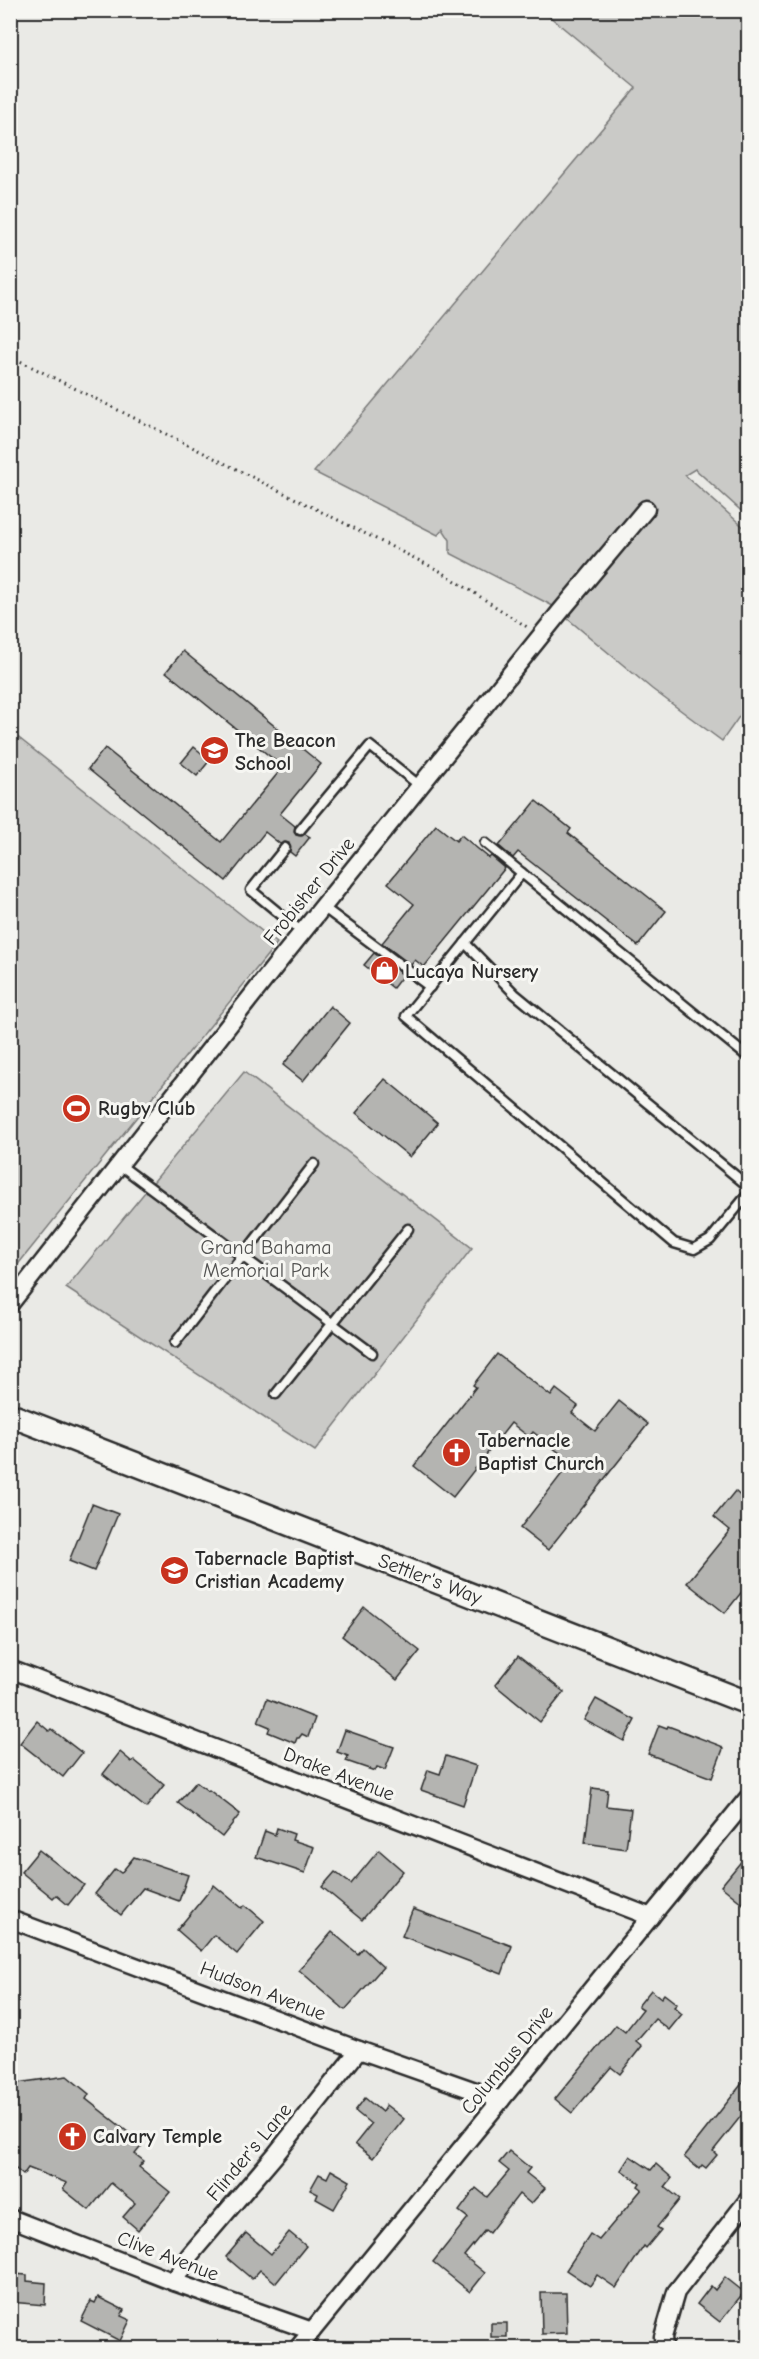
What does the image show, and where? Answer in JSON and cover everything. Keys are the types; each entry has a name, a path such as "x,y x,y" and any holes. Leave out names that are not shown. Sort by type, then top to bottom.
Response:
{"main road":[{"name":"Settler's Way","path":"10,1415 748,1703"}],"street":[{"name":"Frobisher Drive","path":"10,1304 322,907 646,509"},
{"name":"Drake Avenue","path":"10,1669 651,1917"},
{"name":"Columbus Drive","path":"298,2349 748,1798"},
{"name":"Hudson Avenue","path":"10,1919 360,2050 501,2100"},
{"name":"Flinder's Lane","path":"174,2282 189,2256 360,2050"},
{"path":"664,2349 663,2337 676,2292 748,2200"},
{"name":"Clive Avenue","path":"10,2218 174,2282 312,2331"}],"lane":[{"path":"300,830 370,746 420,786"},
{"path":"485,843 748,1057"},
{"path":"285,848 251,890 302,932"},
{"path":"522,873 406,1016 674,1243 694,1249 710,1240 748,1194"},
{"path":"322,907 430,987"},
{"path":"465,943 515,994 748,1186"},
{"path":"175,1343 314,1164"},
{"path":"120,1165 372,1353"},
{"path":"276,1394 408,1229"}],"path":[{"path":"10,356 442,572 541,636"}],"green space":[{"path":"543,11 748,11 748,517 695,469 685,475 748,531 748,704 722,741 652,689 551,605 450,553 450,540 443,529 438,535 314,472 636,88"},
{"name":"Rugby Club","path":"10,731 277,943 11,1273 10,1273"},
{"name":"Grand Bahama Memorial Park","path":"244,1072 472,1248 315,1451 66,1288"}],"building":[{"path":"183,651 321,764 280,814 295,826 296,835 305,834 310,837 295,856 290,852 289,843 280,844 265,832 226,881 88,769 105,748 221,842 283,767 166,672"},
{"path":"194,747 210,760 197,776 181,763"},
{"path":"536,801 571,829 568,833 666,911 638,946 518,852 513,858 499,846"},
{"path":"436,825 456,841 461,835 505,868 424,967 415,960 411,965 382,943 414,904 388,883"},
{"path":"374,953 403,975 393,988 364,965"},
{"path":"330,1006 350,1023 303,1081 283,1065"},
{"path":"385,1079 438,1123 410,1157 356,1113"},
{"path":"497,1354 551,1396 556,1389 578,1406 572,1413 595,1431 619,1401 648,1424 548,1550 520,1528 571,1462 533,1432 529,1437 511,1423 453,1497 414,1466 476,1387 473,1385"},
{"path":"735,1491 748,1503 748,1584 725,1613 687,1583 730,1530 714,1517"},
{"path":"92,1504 118,1514 94,1571 69,1561"},
{"path":"364,1607 420,1651 397,1680 342,1636"},
{"path":"518,1656 564,1692 540,1722 495,1685"},
{"path":"267,1699 315,1718 308,1737 302,1734 295,1743 268,1732 270,1727 258,1722"},
{"path":"596,1699 635,1720 624,1741 584,1720"},
{"path":"37,1721 82,1753 63,1777 20,1743"},
{"path":"659,1725 667,1728 668,1726 721,1746 723,1749 712,1778 648,1754"},
{"path":"345,1730 394,1747 385,1770 377,1767 375,1771 346,1761 348,1756 337,1752"},
{"path":"120,1752 132,1762 134,1760 164,1785 146,1808 103,1774"},
{"path":"446,1756 476,1766 463,1805 421,1790 428,1770 440,1774"},
{"path":"196,1782 240,1814 222,1837 178,1803"},
{"path":"592,1788 608,1790 606,1806 631,1809 626,1849 585,1843"},
{"path":"277,1828 294,1834 292,1840 314,1847 305,1873 256,1857 265,1831 275,1835"},
{"path":"39,1850 84,1885 68,1905 56,1895 53,1898 21,1872"},
{"path":"379,1850 403,1871 362,1920 322,1887 335,1872 351,1884"},
{"path":"748,1853 748,1908 721,1886"},
{"path":"134,1857 188,1875 179,1901 143,1888 121,1915 95,1894 115,1869 121,1873"},
{"path":"214,1885 242,1908 245,1905 264,1921 237,1954 214,1935 201,1951 177,1930"},
{"path":"413,1909 512,1946 502,1974 402,1936"},
{"path":"332,1932 358,1954 363,1948 383,1967 345,2010 299,1970"},
{"path":"651,1990 661,1998 664,1994 677,2004 674,2007 682,2014 669,2030 655,2019 636,2041 642,2046 620,2074 611,2067 572,2113 555,2099 616,2025 625,2032 643,2009 638,2006"},
{"name":"Calvary Temple","path":"67,2076 89,2094 86,2099 143,2144 135,2154 144,2161 139,2167 170,2192 138,2230 123,2217 135,2203 111,2183 89,2210 63,2189 67,2183 28,2168 23,2175 10,2164 10,2084"},
{"path":"748,2076 748,2122 741,2116 713,2151 717,2155 706,2168 702,2165 699,2169 684,2157"},
{"path":"365,2098 382,2112 386,2105 404,2119 373,2158 355,2144 371,2124 355,2111"},
{"path":"509,2151 530,2168 526,2173 545,2188 531,2204 519,2194 489,2233 485,2230 464,2256 485,2273 470,2292 433,2262 468,2218 459,2211 476,2188 487,2197 509,2171 499,2163"},
{"path":"630,2156 651,2170 656,2164 672,2178 665,2187 680,2199 657,2227 661,2230 646,2248 644,2246 616,2288 597,2275 590,2286 566,2270 590,2234 599,2240 642,2189 638,2186 640,2183 621,2170"},
{"path":"331,2170 350,2181 334,2209 316,2199 318,2194 310,2190 319,2174 327,2178"},
{"path":"289,2232 306,2246 276,2283 260,2270 252,2279 226,2257 246,2233 271,2254"},
{"path":"13,2274 27,2275 27,2281 46,2283 45,2305 10,2302 10,2280 13,2280"},
{"path":"725,2277 744,2292 720,2322 697,2304 711,2286 715,2290"},
{"path":"541,2293 566,2293 567,2333 542,2334"},
{"path":"98,2297 124,2310 121,2316 130,2320 120,2341 81,2321 91,2301 95,2303"},
{"path":"491,2323 507,2323 507,2337 491,2337"}],"place":[{"name":"The Beacon School","path":"214,751"},
{"name":"Lucaya Nursery","path":"384,971"},
{"name":"Rugby Club","path":"77,1108"},
{"name":"Tabernacle Baptist Church","path":"457,1452"},
{"name":"Tabernacle Baptist Cristian Academy","path":"174,1570"},
{"name":"Calvary Temple","path":"72,2136"}]}
